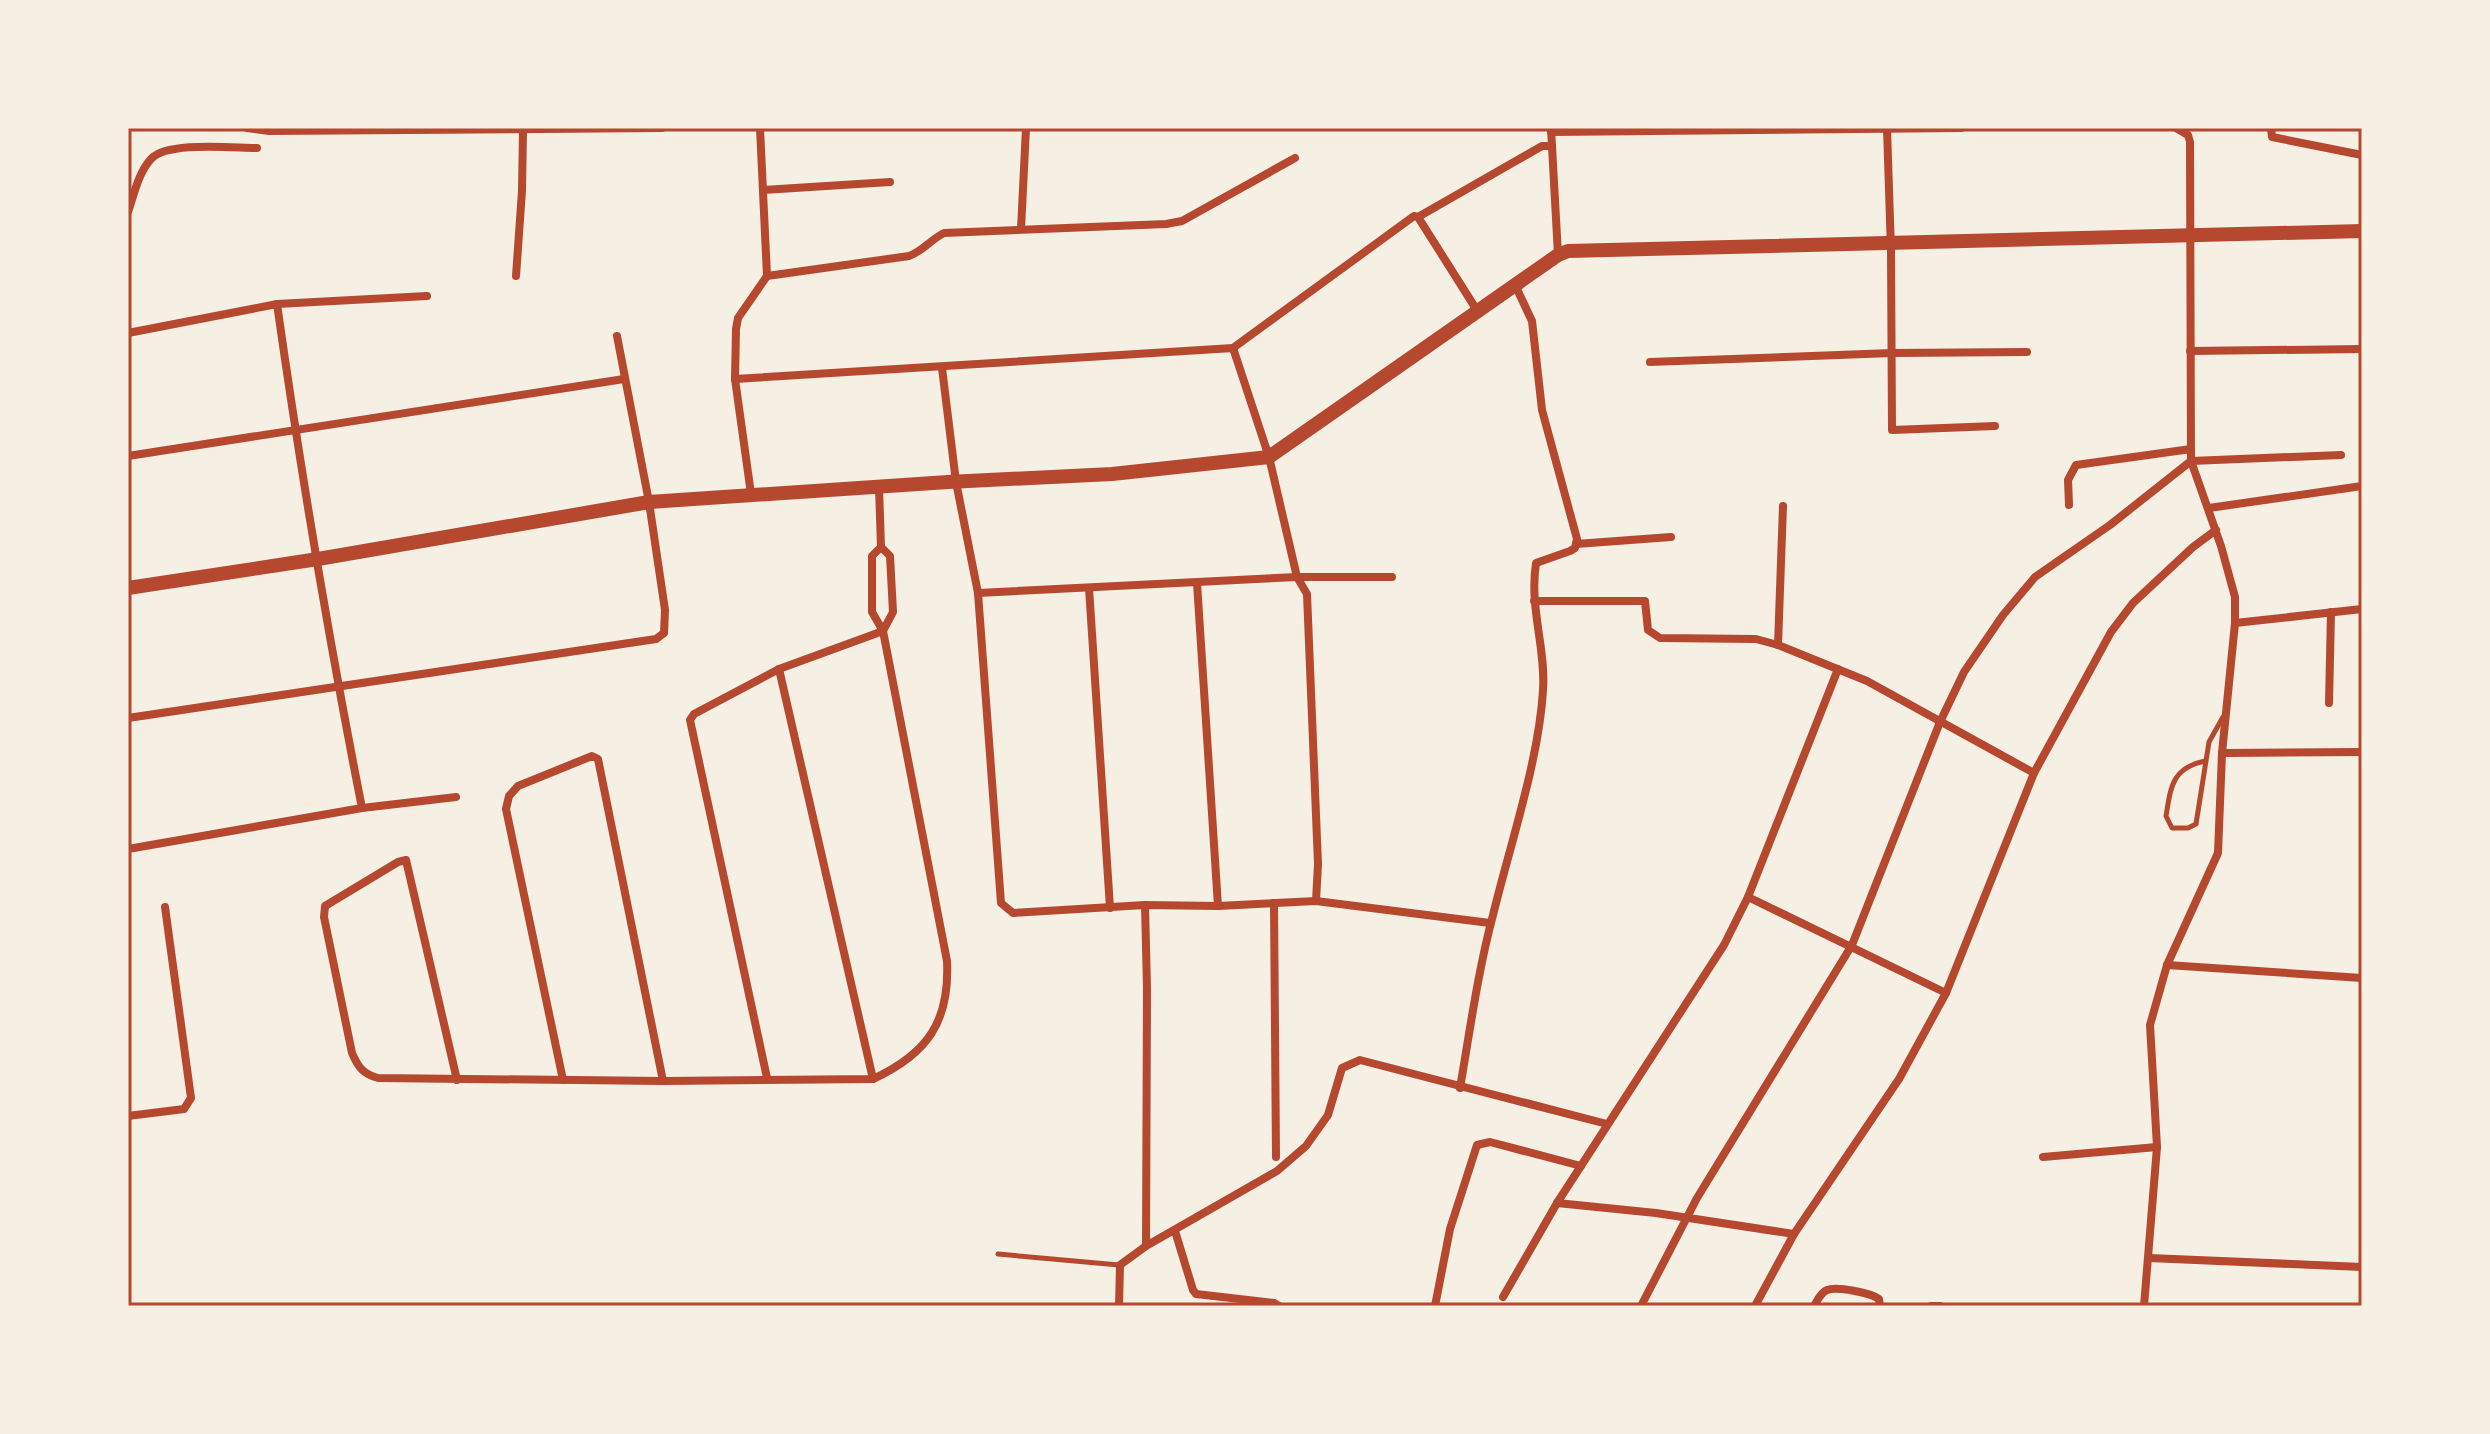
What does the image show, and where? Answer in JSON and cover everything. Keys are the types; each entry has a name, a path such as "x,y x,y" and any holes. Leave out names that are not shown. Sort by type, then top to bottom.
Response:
{"street":[{"path":"247,128 269,131 662,128"},
{"path":"751,494 735,379 738,318 767,276 760,128"},
{"path":"1021,229 1026,128"},
{"path":"1887,128 1892,430 1995,426"},
{"path":"1558,255 1551,130 1961,128"},
{"path":"2144,1306 2157,1147 2150,1025 2167,965 2218,853 2222,753 2235,623 2235,597 2209,508 2191,461 2190,142 2188,135 2176,128"},
{"path":"2271,128 2272,137 2286,142 2362,155"},
{"path":"516,276 523,130"},
{"path":"735,379 1233,348 1414,217 1542,146 1552,146"},
{"path":"128,212 142,171 156,154 186,148 257,148"},
{"path":"767,276 909,256 921,252 933,238 944,233 1182,221 1295,158"},
{"path":"763,190 890,182"},
{"path":"1414,217 1478,312"},
{"path":"128,588 649,502 1112,474 1269,457 1568,251 2362,231"},
{"path":"1516,287 1532,321 1542,410 1570,504 1576,544"},
{"path":"128,333 277,304 427,296"},
{"path":"277,304 338,687 362,808"},
{"path":"128,718 656,639 664,633 665,610 649,502 617,336"},
{"path":"1233,348 1269,457 1297,577 1307,594 1318,864 1316,901"},
{"path":"2190,351 2362,349"},
{"path":"1650,362 1892,353 2027,352"},
{"path":"942,368 948,482 978,593 1001,903 1013,913 1145,905 1218,906 1316,901 1490,923"},
{"path":"128,456 624,379"},
{"path":"2069,505 2068,480 2076,465 2191,449"},
{"path":"1641,1306 1687,1218 1852,945 1940,722 1964,672 2003,615 2035,577 2110,525 2191,461 2341,455"},
{"path":"2209,508 2362,486"},
{"path":"767,1078 690,720 694,714 779,669 883,631 893,612 890,556 881,547 879,487"},
{"path":"1778,645 1783,506"},
{"path":"1755,1306 1794,1234 1899,1079 1946,993 2034,773 2111,632 2133,603 2193,547 2216,530"},
{"path":"1460,1088 1490,923 1533,753 1544,688 1534,601 1536,563 1570,551 1576,544 1671,537"},
{"path":"457,1080 410,867 406,860 398,862 325,906 324,917 352,1053 358,1067 368,1075 378,1078 457,1080 873,1079 900,1066 924,1044 938,1020 948,983 947,961 883,631 872,612 872,556 881,547"},
{"path":"978,593 1297,577 1392,577"},
{"path":"1197,583 1218,906"},
{"path":"1089,588 1110,908"},
{"path":"1534,601 1645,601 1648,630 1660,638 1756,639 1778,645 1867,681 2034,773"},
{"path":"2235,623 2362,609"},
{"path":"2329,703 2331,612"},
{"path":"779,669 873,1079"},
{"path":"1503,1297 1557,1203 1724,945 1748,897 1838,669"},
{"path":"2222,753 2362,752"},
{"path":"563,1080 506,809 509,796 518,786 592,756 598,759 663,1081"},
{"path":"128,849 362,808 456,797"},
{"path":"1748,897 1946,993"},
{"path":"1274,903 1276,1157"},
{"path":"1145,905 1146,1246"},
{"path":"128,1116 184,1109 191,1098 165,907"},
{"path":"2167,965 2362,978"},
{"path":"1119,1306 1120,1265 1146,1246 1277,1171 1306,1146 1328,1115 1342,1068 1353,1061 1360,1060 1607,1124"},
{"path":"1435,1306 1450,1229 1477,1145 1490,1142 1581,1166"},
{"path":"2043,1157 2157,1147"},
{"path":"1557,1203 1794,1234"},
{"path":"1175,1231 1196,1294 1279,1306"},
{"path":"2149,1258 2362,1267"},
{"path":"1814,1306 1821,1295 1831,1289 1871,1293 1879,1299 1880,1306"},
{"path":"1931,1306 1940,1306"}],"lane":[{"path":"2205,761 2183,768 2176,777 2166,816 2172,828 2188,828 2196,824 2209,742 2225,714"},
{"path":"998,1254 1120,1265"}]}
